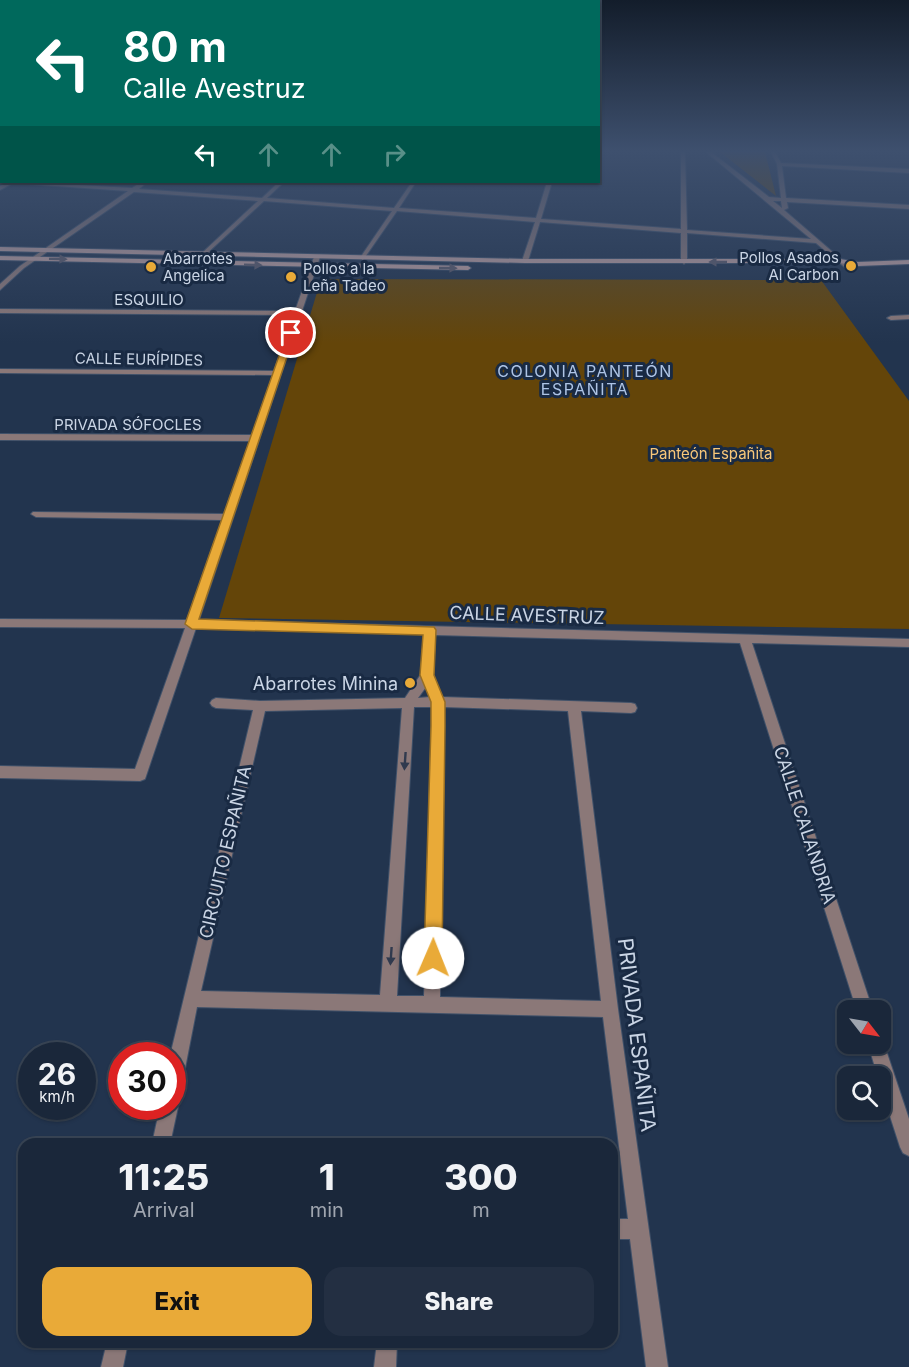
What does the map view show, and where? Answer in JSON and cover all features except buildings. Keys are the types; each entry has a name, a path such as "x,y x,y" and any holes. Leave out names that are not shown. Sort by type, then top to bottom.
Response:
{"main road":[{"path":"0,249 204,254 315,262 363,258 525,261 840,261 858,264 909,262"},
{"path":"0,258 315,262 582,269"},
{"path":"780,269 848,268 858,264"}],"street":[{"path":"0,288 33,259 97,216"},
{"path":"204,254 246,216"},
{"path":"363,258 391,216"},
{"path":"482,216 816,241"},
{"path":"525,261 538,216"},
{"path":"683,216 684,262"},
{"path":"788,216 848,268"},
{"path":"0,772 140,775 315,262"},
{"name":"ESQUILIO","path":"0,311 298,313"},
{"path":"891,318 909,317"},
{"name":"CALLE EURÍPIDES","path":"0,371 277,373"},
{"name":"PRIVADA SÓFOCLES","path":"0,437 254,438"},
{"path":"36,514 229,517"},
{"name":"CALLE AVESTRUZ","path":"0,623 192,624 909,643"},
{"path":"430,630 427,675 438,702 432,1004"},
{"name":"CALLE CALANDRIA","path":"745,639 861,1000"},
{"path":"388,1003 408,703 427,675"},
{"path":"216,703 260,706 438,702 631,708"},
{"name":"CIRCUITO ESPAÑITA","path":"182,1042 260,706"},
{"name":"PRIVADA ESPAÑITA","path":"574,707 610,1009 657,1367"},
{"path":"191,999 610,1009"},
{"path":"879,1054 909,1147"},
{"path":"162,1138 166,1120"},
{"path":"618,1229 639,1229"},
{"path":"112,1367 117,1348"},
{"path":"385,1367 387,1348"}],"green space":[{"name":"Panteón Españita","path":"321,279 821,280 909,401 909,629 219,618"}],"place":[{"name":"Pollos Asados Al Carbon","path":"851,266"},
{"name":"Abarrotes Angelica","path":"151,267"},
{"name":"Pollos a la Leña Tadeo","path":"291,277"},
{"name":"Abarrotes Minina","path":"410,683"}],"district":[{"name":"COLONIA PANTEÓN ESPAÑITA","path":"585,380"}],"route":[{"path":"291,333 192,624 430,630 427,675 438,702 433,958"}]}
